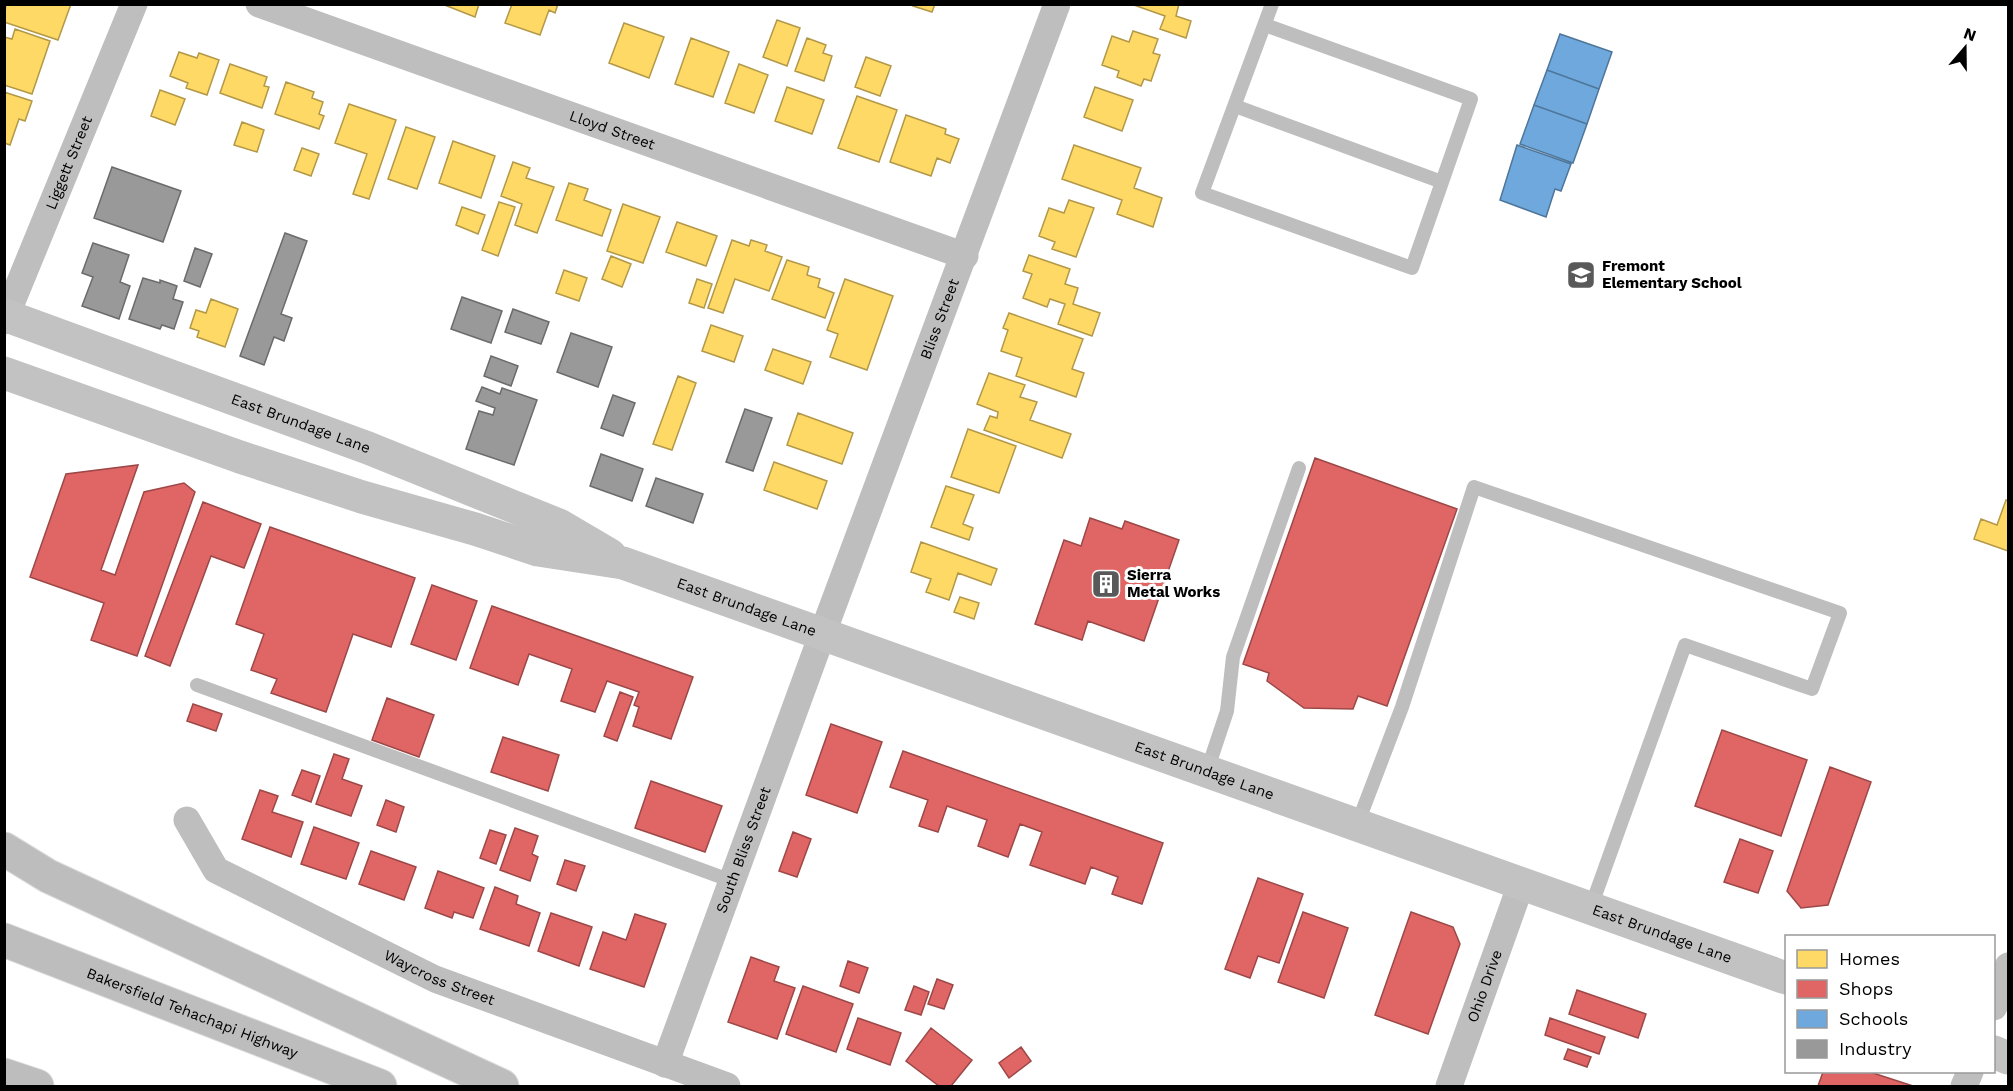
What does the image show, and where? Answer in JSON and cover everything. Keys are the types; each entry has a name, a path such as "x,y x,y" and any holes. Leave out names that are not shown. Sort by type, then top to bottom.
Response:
{"highway":[{"path":"4,849 48,876 502,1086"},
{"name":"Bakersfield Tehachapi Highway","path":"4,940 380,1086"},
{"path":"4,1075 36,1086"}],"main road":[{"name":"East Brundage Lane","path":"5,317 347,440 549,520 623,563 1785,978"},
{"name":"East Brundage Lane","path":"4,373 240,457 362,497 475,529 538,550 623,563"}],"street":[{"name":"Liggett Street","path":"5,317 134,4"},
{"name":"Lloyd Street","path":"258,4 965,256"},
{"name":"Bliss Street","path":"822,635 1057,4"},
{"name":"South Bliss Street","path":"665,1064 822,635"},
{"name":"Waycross Street","path":"187,820 216,870 435,979 727,1086"},
{"name":"Ohio Drive","path":"1449,1086 1521,884"},
{"path":"1995,1004 2008,966"}],"lane":[{"path":"1264,25 1471,99 1412,268 1202,193 1235,106 1264,25 1272,4"},
{"path":"1235,106 1442,182"},
{"path":"1207,771 1227,711 1233,657 1299,468"},
{"path":"1357,825 1402,707 1474,487 1840,613 1812,689 1685,645 1592,907"},
{"path":"197,685 732,881"}],"building: Homes":[{"path":"6,4 71,4 58,40 4,22"},
{"path":"442,4 479,4 475,17"},
{"path":"512,4 558,4 555,13 549,10 540,35 505,23"},
{"path":"914,4 935,4 932,12 913,6"},
{"path":"1131,4 1179,4 1176,16 1191,21 1186,38 1160,29 1165,16"},
{"path":"777,20 800,28 787,66 763,57"},
{"path":"624,23 664,37 649,78 609,63"},
{"path":"15,29 50,41 32,94 4,85 4,37 12,39"},
{"path":"1133,31 1158,39 1153,53 1160,55 1151,81 1144,79 1141,86 1117,77 1119,71 1102,65 1112,36 1129,42"},
{"path":"691,38 729,52 713,97 675,84"},
{"path":"807,38 826,45 823,53 832,56 824,81 795,71"},
{"path":"179,52 197,58 199,53 219,60 207,95 186,88 188,83 170,76"},
{"path":"866,57 891,66 880,96 855,87"},
{"path":"230,64 267,77 264,86 269,87 262,108 220,93"},
{"path":"739,64 768,75 754,113 725,103"},
{"path":"286,82 314,92 312,98 323,102 319,114 324,116 319,129 275,114"},
{"path":"787,87 824,100 812,134 775,121"},
{"path":"1095,87 1133,100 1122,131 1084,117"},
{"path":"160,90 185,99 175,125 151,116"},
{"path":"4,92 32,101 25,121 19,119 10,145 4,143"},
{"path":"857,96 897,110 879,162 838,148"},
{"path":"349,104 396,120 369,199 353,194 367,154 335,143"},
{"path":"906,115 946,129 945,134 959,139 950,163 937,158 931,176 890,162"},
{"path":"242,122 264,130 257,152 234,145"},
{"path":"406,127 435,137 417,189 388,179"},
{"path":"453,141 495,156 481,198 439,183"},
{"path":"1074,145 1141,168 1134,188 1162,198 1153,227 1117,214 1122,200 1062,179"},
{"path":"302,148 319,154 311,176 294,170"},
{"path":"513,162 530,168 526,178 554,187 537,233 515,225 522,204 501,196"},
{"path":"569,183 588,189 584,200 611,210 602,236 556,220"},
{"path":"1069,200 1094,208 1076,257 1052,249 1055,242 1039,236 1049,208 1064,213"},
{"path":"499,202 515,207 498,256 482,250"},
{"path":"623,204 660,217 643,263 607,251"},
{"path":"462,207 485,215 478,234 456,225"},
{"path":"677,222 717,236 706,266 666,252"},
{"path":"732,240 749,246 751,240 767,245 765,251 782,257 769,291 735,279 723,313 708,308"},
{"path":"1029,255 1070,269 1065,284 1078,288 1073,304 1100,313 1092,336 1058,324 1065,304 1050,299 1047,307 1023,298 1032,274 1023,271"},
{"path":"611,256 631,264 622,287 602,279"},
{"path":"787,260 809,267 807,275 820,279 818,287 834,293 825,318 772,299"},
{"path":"564,270 587,278 579,301 556,293"},
{"path":"697,279 712,284 704,308 689,303"},
{"path":"845,279 893,296 867,370 830,357 838,334 827,330"},
{"path":"211,299 238,309 225,347 197,337 199,331 190,328 196,310 206,313"},
{"path":"1009,313 1083,339 1072,369 1084,373 1076,397 1016,376 1022,358 1001,351 1008,330 1003,328"},
{"path":"711,325 743,336 734,362 702,351"},
{"path":"773,349 811,362 803,384 765,370"},
{"path":"989,373 1025,385 1020,397 1037,402 1030,420 1071,434 1062,458 984,430 990,416 997,418 998,412 977,404"},
{"path":"678,376 696,383 672,450 653,444"},
{"path":"798,413 853,433 842,464 787,445"},
{"path":"968,429 1016,446 999,493 951,477"},
{"path":"774,462 827,481 817,509 764,490"},
{"path":"946,486 974,495 963,524 973,528 969,540 931,527"},
{"path":"2006,500 2008,501 2008,551 1974,539 1981,519 1997,525"},
{"path":"921,542 997,569 991,585 958,573 949,600 926,592 931,579 911,572"},
{"path":"960,597 979,603 974,619 954,612"}],"building: Shops":[{"path":"1315,458 1457,509 1387,706 1358,696 1353,709 1304,708 1267,681 1269,673 1243,664"},
{"path":"138,465 101,570 115,575 144,492 184,483 195,492 137,656 91,640 104,603 30,577 66,474"},
{"path":"203,502 261,524 244,568 211,556 170,666 145,656"},
{"name":"Sierra Metal Works","path":"1090,518 1122,529 1125,521 1179,540 1144,641 1088,621 1082,640 1035,624 1064,540 1081,546"},
{"path":"270,527 415,578 391,647 353,634 326,712 271,693 277,679 251,670 264,634 236,624"},
{"path":"432,585 477,601 456,660 411,644"},
{"path":"492,606 693,677 671,739 633,726 639,707 634,705 639,692 607,681 595,712 561,701 572,669 529,654 518,685 470,668"},
{"path":"620,692 633,697 617,741 604,736"},
{"path":"387,698 434,715 419,757 372,740"},
{"path":"193,704 222,714 216,731 187,721"},
{"path":"831,724 882,742 857,813 806,795"},
{"path":"1722,730 1807,760 1781,836 1695,806"},
{"path":"503,737 559,755 548,791 491,772"},
{"path":"903,751 1163,843 1142,904 1112,894 1118,877 1091,867 1085,884 1030,865 1042,832 1020,824 1008,857 978,846 987,820 947,806 938,832 919,826 928,800 890,787"},
{"path":"334,754 349,759 342,779 362,786 351,816 316,804"},
{"path":"1830,767 1871,782 1828,905 1801,908 1787,891"},
{"path":"302,770 320,776 311,802 292,795"},
{"path":"651,781 722,806 705,852 635,828"},
{"path":"260,790 278,796 272,812 303,822 291,857 242,839"},
{"path":"386,800 404,807 396,832 377,825"},
{"path":"314,827 359,843 346,879 301,864"},
{"path":"515,828 538,836 532,854 538,857 530,881 500,870"},
{"path":"490,830 506,835 496,864 480,858"},
{"path":"793,832 811,839 797,877 779,871"},
{"path":"1740,839 1773,851 1758,893 1724,882"},
{"path":"371,851 416,867 404,900 359,884"},
{"path":"565,860 585,866 576,891 557,884"},
{"path":"438,871 484,888 473,918 454,912 452,918 425,908"},
{"path":"1258,878 1303,894 1279,963 1258,956 1250,978 1225,969"},
{"path":"495,887 518,896 516,904 540,913 529,946 480,929"},
{"path":"1303,912 1348,928 1324,998 1278,982"},
{"path":"1411,912 1453,927 1460,944 1428,1034 1375,1015"},
{"path":"551,913 592,927 579,966 538,951"},
{"path":"635,914 666,924 644,987 590,969 603,932 626,940"},
{"path":"751,957 779,967 774,981 795,988 777,1039 728,1022"},
{"path":"848,961 868,968 859,993 840,986"},
{"path":"937,979 953,985 944,1009 928,1004"},
{"path":"803,986 853,1004 836,1052 786,1034"},
{"path":"914,986 929,992 921,1015 905,1010"},
{"path":"1577,990 1646,1014 1638,1038 1569,1014"},
{"path":"858,1018 901,1033 890,1065 847,1049"},
{"path":"1550,1018 1605,1037 1599,1054 1545,1035"},
{"path":"931,1028 972,1060 951,1086 939,1086 906,1061"},
{"path":"1021,1047 1031,1061 1009,1078 999,1063"},
{"path":"1568,1049 1591,1057 1587,1067 1564,1059"},
{"path":"1823,1073 1873,1073 1913,1086 1818,1086"}],"building: Schools":[{"path":"1560,34 1612,52 1599,89 1547,70"},
{"path":"1547,70 1599,89 1587,124 1534,105"},
{"path":"1534,105 1587,124 1573,163 1520,144"},
{"path":"1517,145 1571,164 1561,191 1555,189 1546,217 1500,200"}],"building: Industry":[{"path":"112,167 181,191 163,242 94,218"},
{"path":"285,233 307,241 281,314 292,318 284,341 274,337 264,365 240,356"},
{"path":"93,243 129,255 120,282 130,286 119,319 82,306 93,277 82,273"},
{"path":"195,248 212,254 200,287 184,281"},
{"path":"143,278 160,283 160,280 177,286 173,299 183,302 174,329 162,325 160,329 129,319"},
{"path":"462,297 502,311 491,343 451,329"},
{"path":"513,309 549,322 541,344 505,332"},
{"path":"571,333 612,347 598,387 557,372"},
{"path":"491,356 518,366 511,386 484,376"},
{"path":"482,387 500,394 502,388 537,400 514,465 466,449 479,411 493,415 495,408 476,401"},
{"path":"613,395 635,403 623,436 601,428"},
{"path":"745,409 772,418 753,471 726,462"},
{"path":"601,454 643,469 632,501 590,486"},
{"path":"656,478 703,494 693,523 646,506"}],"place":[{"name":"Fremont Elementary School","path":"1581,275"},
{"name":"Sierra Metal Works","path":"1106,584"}]}
